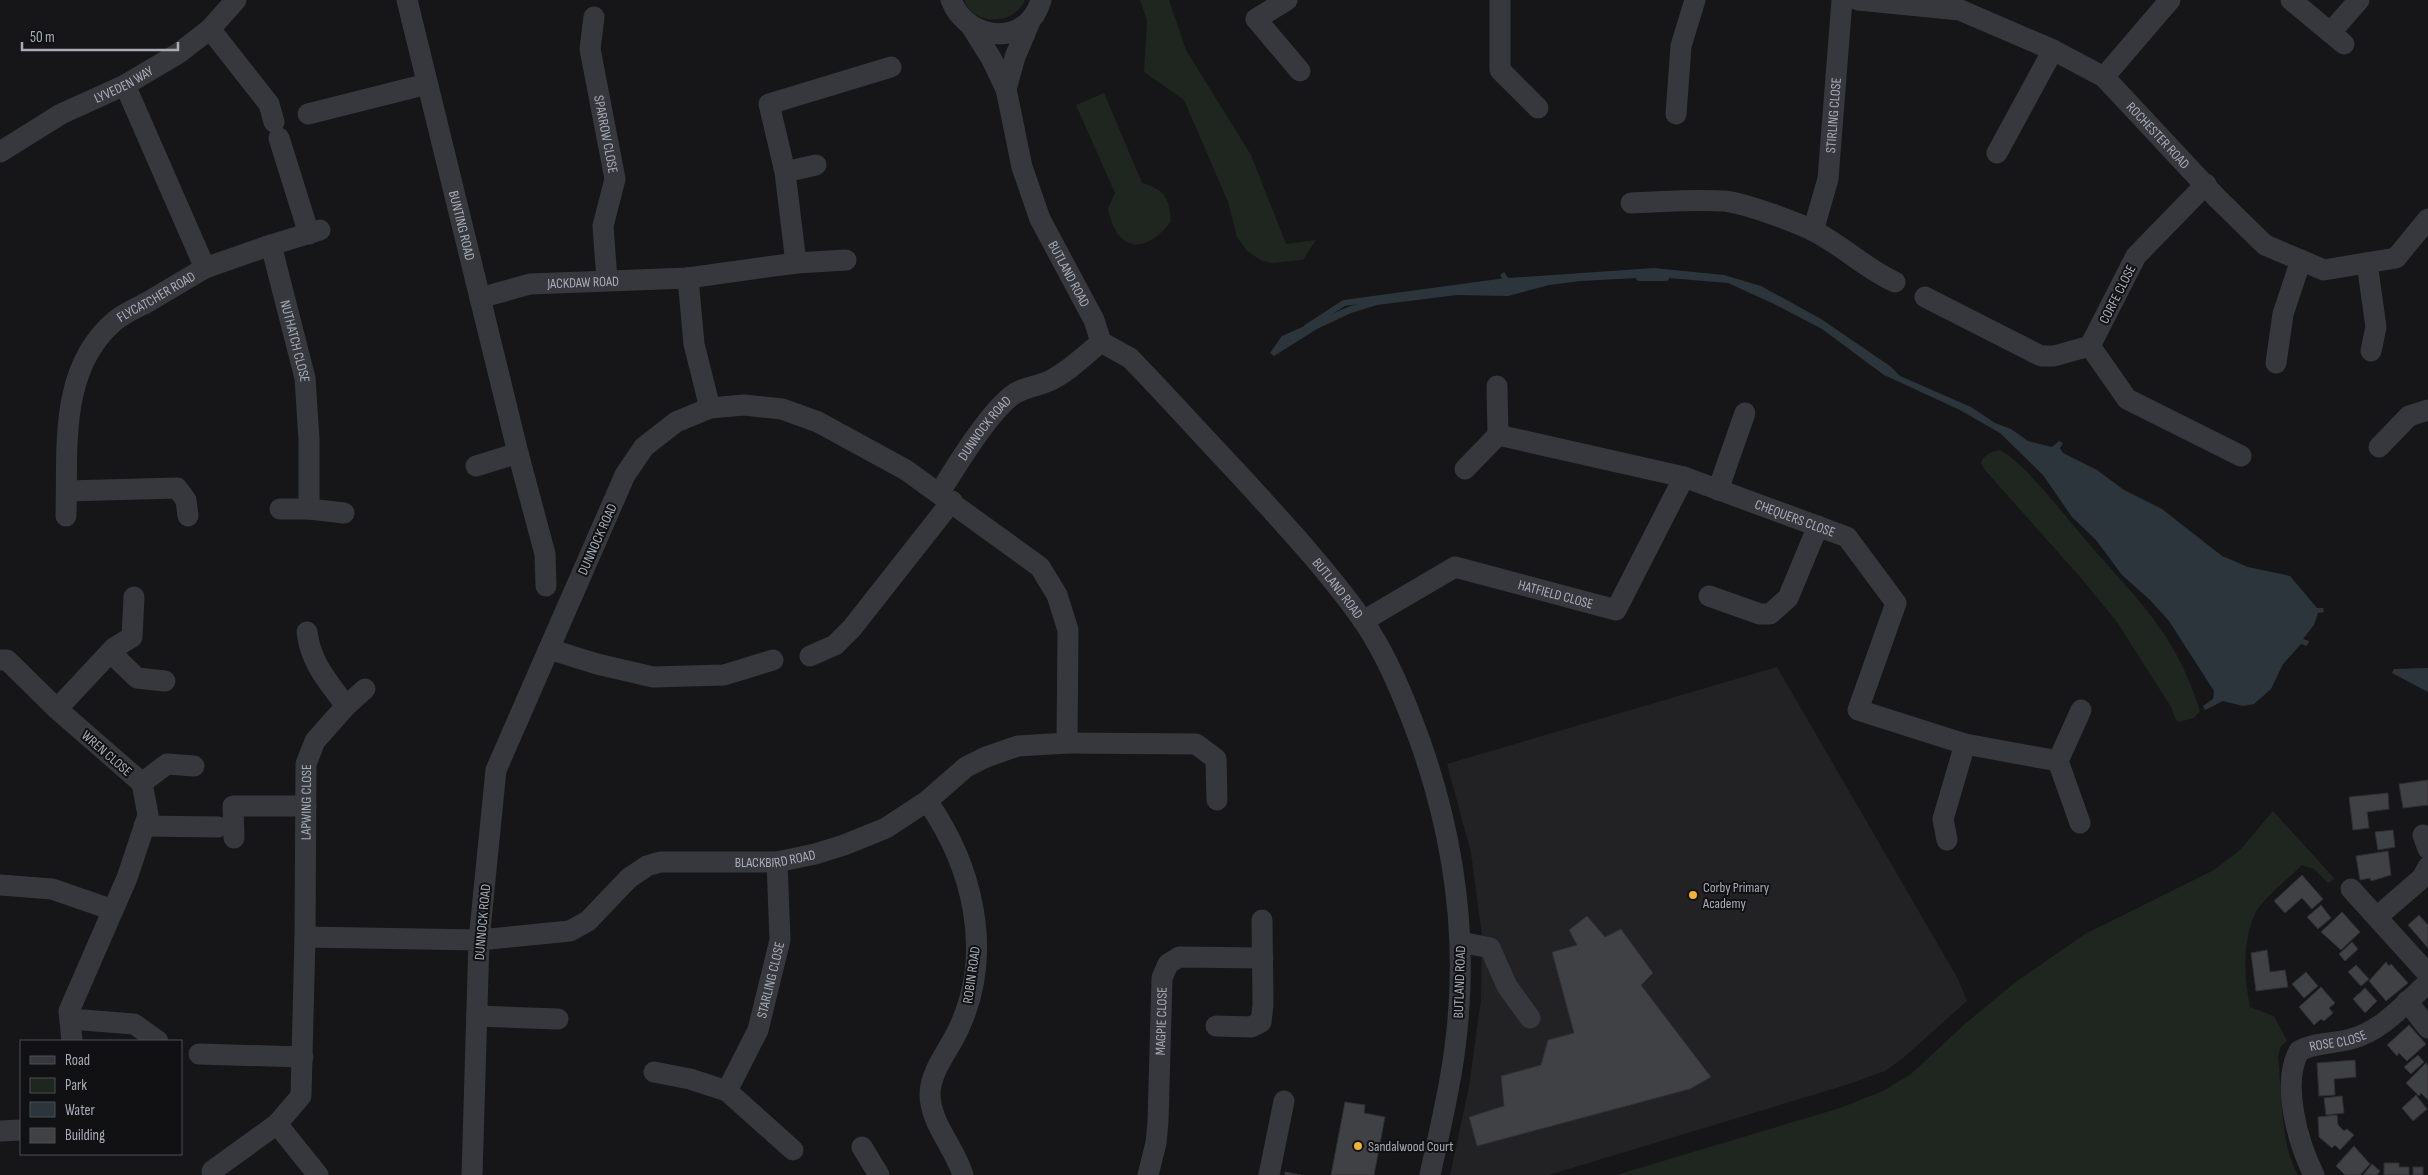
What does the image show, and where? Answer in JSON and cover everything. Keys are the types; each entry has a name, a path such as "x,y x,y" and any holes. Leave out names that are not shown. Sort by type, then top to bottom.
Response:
{"street":[{"name":"LYVEDEN WAY","path":"0,152 61,114 125,85 179,53 210,29 236,0"},
{"name":"BUNTING ROAD","path":"407,0 518,453 545,554 546,586"},
{"name":"BUTLAND ROAD","path":"951,0 955,10 964,22 971,26 1006,89 1022,167 1037,210 1052,243 1094,320 1101,342 1130,358 1274,512 1321,566 1363,621 1409,711 1433,778 1450,844 1457,891 1461,942 1461,979 1455,1047 1430,1175"},
{"name":"BUTLAND ROAD","path":"1006,89 1015,57 1041,0"},
{"path":"1287,0 1256,19 1300,71"},
{"path":"1500,0 1500,70 1538,108"},
{"path":"1676,114 1681,46 1694,0"},
{"name":"STIRLING CLOSE","path":"1813,231 1828,179 1842,0"},
{"name":"ROCHESTER ROAD","path":"1858,0 1960,10 2053,50 2104,77 2264,246 2324,270 2396,258 2428,219"},
{"path":"2104,77 2170,0"},
{"path":"2291,0 2337,38 2359,0"},
{"name":"SPARROW CLOSE","path":"594,17 590,49 614,179 603,226 607,280"},
{"path":"971,26 991,34 1006,33 1020,28 1031,19"},
{"path":"205,268 315,232 269,104 210,29"},
{"path":"1997,153 2053,50"},
{"path":"796,264 785,172 769,104 891,67"},
{"path":"308,114 427,84"},
{"name":"FLYCATCHER ROAD","path":"66,516 69,417 73,386 82,363 97,339 117,320 205,268 125,85"},
{"path":"785,172 816,165"},
{"name":"CORFE CLOSE","path":"2090,346 2136,256 2206,184"},
{"path":"1631,203 1725,200 1813,231 1852,253 1880,275 1895,282"},
{"name":"NUTHATCH CLOSE","path":"272,245 305,378 309,440 309,508"},
{"name":"JACKDAW ROAD","path":"480,298 530,284 688,278 796,264 846,260"},
{"path":"2276,364 2283,314 2301,260"},
{"path":"2367,263 2376,327 2371,351"},
{"path":"688,278 694,344 710,408"},
{"path":"1925,297 2041,356 2054,356 2090,346 2127,399 2241,456"},
{"name":"DUNNOCK ROAD","path":"472,1175 479,940 496,770 625,475 644,447 676,422 710,408 744,405 782,409 818,422 906,470 946,497 996,411 1011,396 1024,388 1047,382 1064,372 1101,342"},
{"path":"1465,469 1498,435 1497,386"},
{"path":"2379,447 2409,416 2428,410"},
{"path":"1718,490 1745,413"},
{"name":"CHEQUERS CLOSE","path":"1498,435 1684,478 1847,537 1896,603 1858,710 1965,744 2058,761"},
{"path":"476,466 518,453"},
{"name":"HATFIELD CLOSE","path":"1363,621 1455,567 1616,610 1684,478"},
{"path":"67,490 177,488 186,500 188,516"},
{"path":"810,656 835,645 852,628 946,497 1040,567 1057,595 1068,630 1067,743"},
{"path":"280,509 309,508 344,513"},
{"path":"1709,596 1760,614 1770,614 1778,609 1788,598 1818,526"},
{"path":"57,709 112,650 132,637 134,597"},
{"path":"307,632 314,662 346,706"},
{"path":"549,649 597,664 653,677 724,675 773,660"},
{"path":"112,650 137,678 165,681"},
{"name":"WREN CLOSE","path":"0,660 7,660 57,709 142,783 148,815 127,878 69,1011 72,1040"},
{"name":"LAPWING CLOSE","path":"212,1171 277,1124 300,1096 303,1057 306,764 315,741 346,706 365,689"},
{"path":"2080,823 2058,761 2081,710"},
{"name":"BLACKBIRD ROAD","path":"479,940 570,930 588,921 629,878 647,866 660,862 777,862 815,854 866,837 886,828 927,801 966,767 1000,751 1018,746 1067,743 1196,744 1216,759 1217,800"},
{"path":"1947,840 1943,819 1965,744"},
{"path":"142,783 167,764 194,766"},
{"name":"ROBIN ROAD","path":"927,801 955,846 966,875 974,919 976,953 969,1003 936,1074 931,1086 930,1096 938,1122 963,1175"},
{"path":"144,826 226,832 233,806 306,806"},
{"name":"STARLING CLOSE","path":"727,1091 758,1030 780,940 777,862"},
{"path":"2377,918 2422,878 2428,867"},
{"path":"0,885 52,889 113,910"},
{"path":"2351,889 2428,974"},
{"path":"1216,1026 1257,1025 1262,1022 1262,920"},
{"path":"305,937 479,940"},
{"path":"1461,942 1490,948 1507,986 1530,1018"},
{"name":"MAGPIE CLOSE","path":"1148,1175 1156,1143 1162,978 1168,964 1179,957 1263,958"},
{"name":"ROSE CLOSE","path":"2314,1175 2302,1150 2296,1123 2292,1070 2294,1060 2299,1051 2308,1046 2350,1040 2366,1034 2379,1026 2428,983"},
{"path":"2407,1001 2428,1028"},
{"path":"477,1016 558,1019"},
{"path":"70,1019 134,1024 157,1040"},
{"path":"199,1054 303,1057"},
{"path":"654,1072 690,1079 727,1091 753,1112 793,1150"},
{"path":"1270,1175 1284,1101"},
{"path":"277,1124 314,1170"},
{"path":"862,1147 879,1175"}],"shaded area":[{"name":"Corby Primary Academy","path":"1777,667 1958,979 1967,1001 1902,1059 1885,1071 1846,1085 1549,1175 1450,1175 1469,1087 1481,999 1482,936 1471,853 1447,764"}],"green space":[{"path":"964,0 1025,0 1020,8 1012,14 994,20 976,15 969,9"},
{"path":"1140,0 1169,0 1186,50 1251,155 1286,244 1316,240 1303,260 1271,263 1262,261 1247,251 1237,237 1228,202 1184,100 1144,72 1147,20"},
{"path":"1104,93 1142,183 1161,192 1169,206 1171,221 1152,240 1142,244 1133,244 1125,241 1118,234 1112,223 1108,208 1115,193 1076,105"},
{"path":"2000,450 2021,466 2044,490 2152,617 2171,645 2187,677 2200,711 2194,718 2179,722 2176,720 2171,707 2117,622 2081,578 1984,469 1981,463 1984,457"},
{"path":"2273,811 2335,879 2328,883 2314,869 2302,865 2259,907 2251,923 2246,947 2246,984 2250,1007 2274,1016 2287,1041 2281,1046 2278,1056 2281,1101 2288,1148 2298,1175 1616,1175 1840,1108 1883,1091 1911,1074 1966,1023 2017,981 2085,934 2214,870 2240,850"}],"water":[{"path":"1654,268 1724,275 1761,286 1821,319 1890,366 1900,376 1971,407 1995,423 2011,429 2028,441 2052,447 2059,441 2063,443 2060,448 2063,453 2097,470 2124,490 2162,509 2222,556 2248,567 2290,576 2317,608 2323,608 2324,612 2318,613 2314,625 2303,639 2309,641 2307,646 2301,644 2283,664 2271,689 2254,704 2243,706 2223,701 2205,710 2203,706 2213,699 2214,691 2169,621 2150,600 2122,575 2096,540 2072,517 2043,475 2000,433 1960,410 1884,375 1822,329 1728,283 1656,277 1581,281 1549,285 1508,296 1457,295 1377,305 1351,313 1317,329 1274,356 1270,353 1282,336 1348,307 1371,300 1493,284 1503,280 1500,275 1504,272 1508,278"},
{"path":"2428,668 2428,692 2392,673 2394,669"}],"building":[{"path":"2428,780 2428,805 2403,808 2399,784"},
{"path":"2388,793 2389,809 2367,812 2369,828 2353,830 2349,797"},
{"path":"2393,830 2395,847 2378,850 2375,832"},
{"path":"2388,851 2391,875 2371,881 2370,878 2360,880 2356,856"},
{"path":"2302,875 2323,899 2312,909 2302,898 2285,913 2274,901"},
{"path":"2321,905 2331,918 2318,929 2307,917"},
{"path":"2342,912 2360,932 2341,950 2321,932"},
{"path":"2419,915 2428,925 2428,948 2408,925"},
{"path":"1587,916 1605,937 1621,929 1653,973 1641,985 1711,1077 1690,1089 1477,1146 1469,1117 1504,1106 1501,1076 1541,1065 1548,1040 1574,1033 1552,952 1577,945 1569,930"},
{"path":"2352,942 2358,949 2345,961 2339,954"},
{"path":"2267,950 2270,972 2285,970 2288,987 2256,991 2251,953"},
{"path":"2386,962 2389,966 2391,964 2408,983 2386,1001 2369,981"},
{"path":"2356,965 2369,979 2361,986 2348,972"},
{"path":"2306,972 2318,986 2304,998 2292,984"},
{"path":"2321,987 2335,1003 2329,1008 2333,1013 2324,1021 2321,1019 2314,1025 2299,1007"},
{"path":"2365,988 2377,1001 2365,1013 2353,999"},
{"path":"2409,1025 2426,1044 2407,1061 2399,1053 2397,1056 2387,1045"},
{"path":"2418,1055 2424,1062 2411,1074 2404,1067"},
{"path":"2355,1060 2356,1077 2334,1079 2335,1095 2319,1096 2317,1063"},
{"path":"2426,1063 2428,1066 2428,1100 2421,1093 2419,1096 2406,1083"},
{"path":"2416,1095 2427,1109 2413,1121 2402,1108"},
{"path":"2342,1096 2344,1113 2326,1115 2324,1098"},
{"name":"Sandalwood Court","path":"1345,1102 1365,1105 1364,1113 1385,1117 1374,1175 1331,1175"},
{"path":"2337,1115 2338,1125 2344,1131 2347,1129 2354,1135 2340,1150 2335,1145 2332,1148 2319,1137 2318,1117"},
{"path":"2354,1146 2370,1164 2360,1175 2345,1175 2336,1166"},
{"path":"2384,1163 2399,1163 2399,1167 2409,1167 2409,1175 2384,1175"},
{"path":"2372,1164 2380,1171 2377,1175 2363,1175"},
{"path":"2413,1167 2423,1167 2423,1175 2413,1175"},
{"path":"1285,1172 1301,1175 1285,1175"}],"waterway":[{"path":"1639,278 1666,278"},
{"path":"1307,327 1344,303 1506,281"}],"place":[{"name":"Corby Primary Academy","path":"1693,895"},
{"name":"Sandalwood Court","path":"1358,1146"}]}
